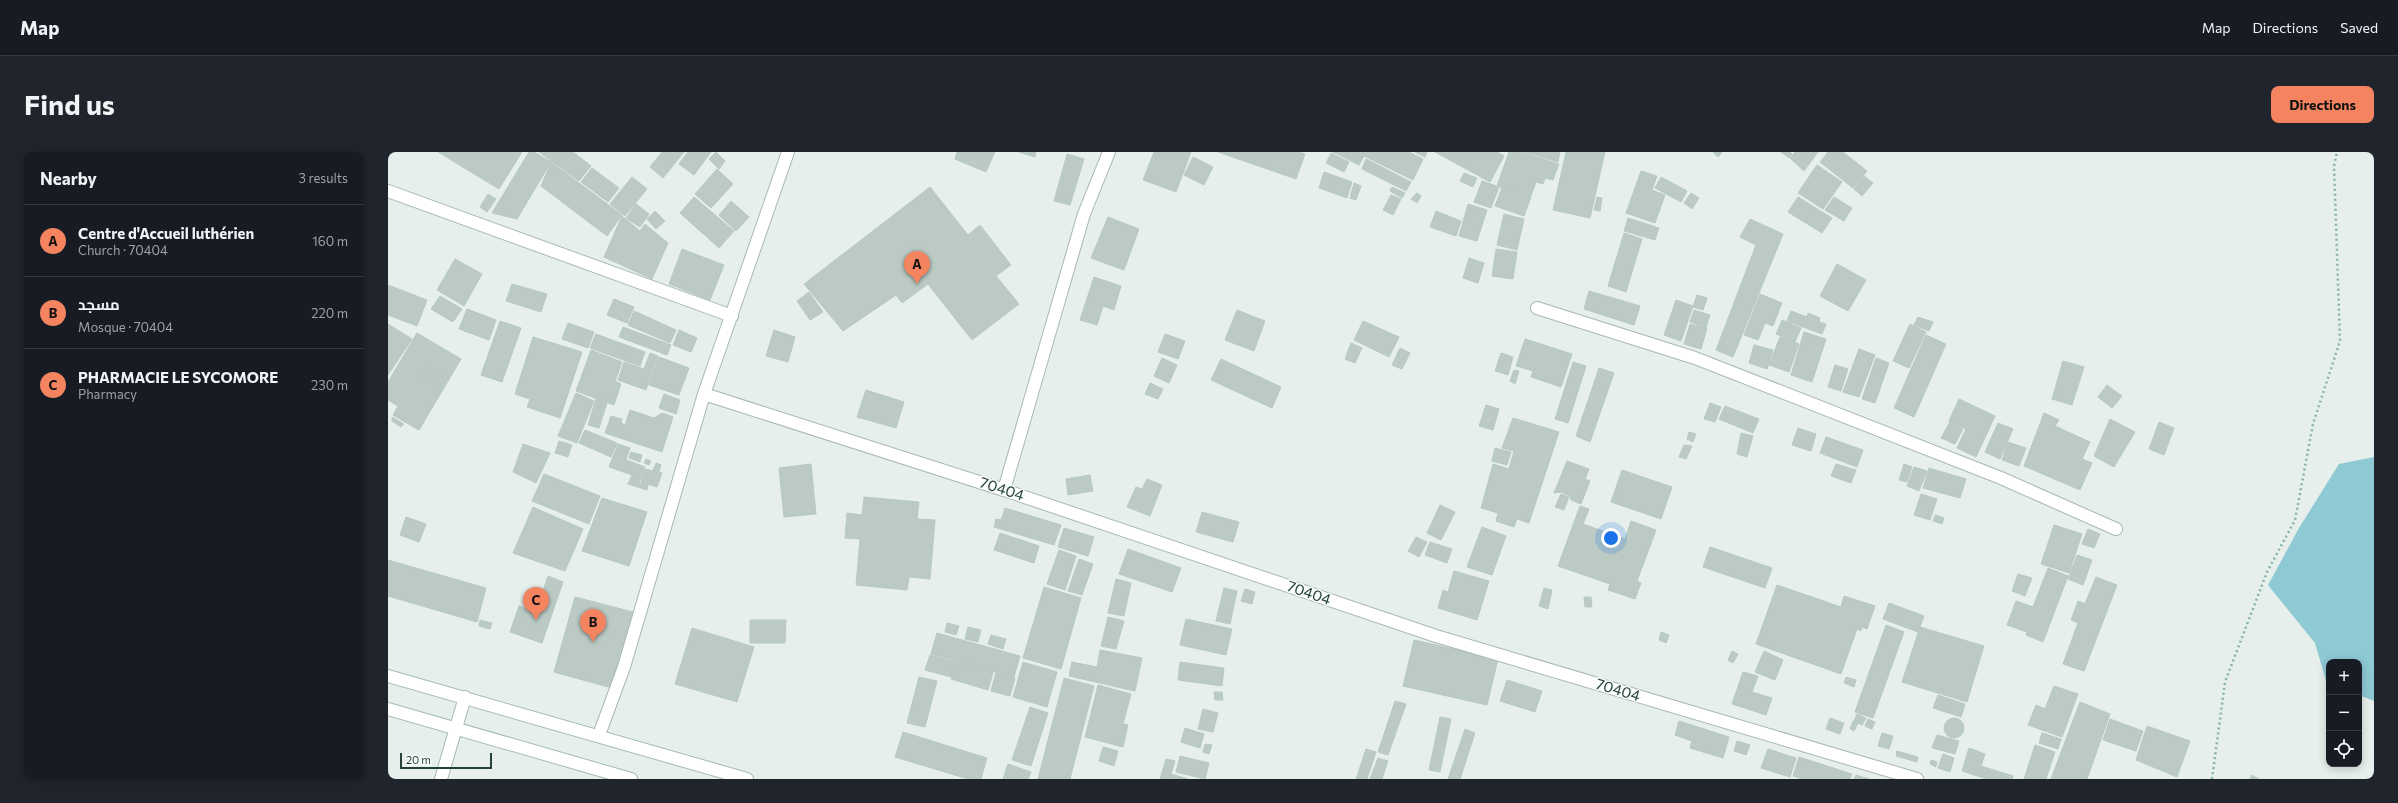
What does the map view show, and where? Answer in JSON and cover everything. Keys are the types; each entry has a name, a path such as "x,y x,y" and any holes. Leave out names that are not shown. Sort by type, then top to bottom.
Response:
{"street":[{"path":"599,736 624,667 704,394 788,152"},
{"path":"1004,490 1084,214 1109,152"},
{"path":"388,191 732,316"},
{"path":"1537,308 1695,358 2001,478 2116,529"},
{"name":"70404","path":"704,394 1004,490 1436,636 1917,779"},
{"path":"388,676 746,779"},
{"path":"441,779 465,697"},
{"path":"388,710 631,779"}],"path":[{"path":"2212,779 2225,682 2267,572 2295,520 2313,424 2340,341 2334,166 2337,152"}],"water":[{"path":"2374,457 2374,701 2362,696 2362,659 2326,659 2326,681 2315,643 2268,585 2299,528 2339,464"}],"building":[{"path":"438,152 522,152 499,189"},
{"path":"529,152 534,152 551,162 517,219 492,213"},
{"path":"539,152 573,152 591,166 579,181"},
{"path":"662,152 684,152 663,178 650,167"},
{"path":"688,152 711,152 694,175 679,164"},
{"path":"716,152 725,161 719,169 709,159"},
{"path":"957,152 995,152 986,172 955,159"},
{"path":"1019,152 1036,152 1035,157"},
{"path":"1154,152 1191,152 1176,192 1143,180"},
{"path":"1218,152 1299,152 1305,154 1296,179"},
{"path":"1333,152 1409,152 1423,159 1413,180 1364,156 1359,165"},
{"path":"1415,152 1427,152 1425,157"},
{"path":"1435,152 1497,152 1504,156 1490,182"},
{"path":"1509,152 1521,152 1559,164 1553,180 1545,178 1543,184 1536,182 1531,196 1497,186"},
{"path":"1525,152 1560,152 1558,162"},
{"path":"1566,152 1605,152 1590,218 1553,210"},
{"path":"1713,152 1722,152 1718,157"},
{"path":"1781,152 1790,152 1792,154 1789,158"},
{"path":"1795,152 1818,152 1804,171 1790,158"},
{"path":"1828,152 1843,152 1867,171 1853,188 1820,162"},
{"path":"1331,153 1349,162 1344,172 1326,163"},
{"path":"1067,154 1084,159 1070,205 1054,201"},
{"path":"1193,157 1213,167 1204,185 1184,175"},
{"path":"1366,159 1411,182 1406,191 1362,169"},
{"path":"551,162 622,215 607,236 541,186"},
{"path":"1817,165 1842,182 1823,209 1798,193"},
{"path":"592,168 619,188 608,202 581,182"},
{"path":"717,169 733,184 711,208 695,194"},
{"path":"1641,171 1657,176 1652,190 1665,195 1655,223 1626,213"},
{"path":"1324,172 1352,182 1347,198 1319,188"},
{"path":"1464,173 1477,178 1473,187 1460,181"},
{"path":"1864,176 1873,183 1862,196 1854,189"},
{"path":"632,177 647,189 625,216 610,204"},
{"path":"1661,177 1687,191 1681,202 1655,188"},
{"path":"1482,181 1499,187 1491,208 1474,202"},
{"path":"1354,183 1361,186 1356,200 1350,198"},
{"path":"930,187 968,235 980,225 1011,265 996,276 1019,304 972,340 928,284 902,303 896,295 843,331 804,284"},
{"path":"1392,187 1405,193 1402,198 1390,191"},
{"path":"1502,188 1531,197 1524,216 1495,206"},
{"path":"1417,193 1421,196 1417,203 1411,199"},
{"path":"1691,193 1699,198 1692,209 1684,203"},
{"path":"488,194 496,199 487,212 480,207"},
{"path":"1391,195 1401,199 1393,215 1383,210"},
{"path":"694,197 734,231 719,248 680,213"},
{"path":"1597,197 1602,198 1600,211 1594,210"},
{"path":"1798,197 1832,218 1822,233 1788,212"},
{"path":"1834,197 1852,208 1844,221 1825,210"},
{"path":"731,201 749,217 736,231 719,215"},
{"path":"636,204 649,214 640,227 626,218"},
{"path":"1468,204 1487,210 1477,241 1459,236"},
{"path":"655,211 665,221 656,229 647,219"},
{"path":"1436,211 1461,221 1456,236 1430,227"},
{"path":"1504,214 1524,219 1517,250 1497,245"},
{"path":"622,216 640,231 645,224 668,243 652,279 604,257"},
{"path":"1108,217 1139,229 1124,270 1091,258"},
{"path":"1628,218 1659,228 1655,240 1624,231"},
{"path":"1750,219 1783,234 1733,357 1716,350 1756,245 1740,237"},
{"path":"1624,233 1642,239 1626,292 1608,286"},
{"path":"682,249 724,265 710,300 669,284"},
{"path":"1496,249 1517,252 1513,279 1492,276"},
{"path":"1469,258 1484,263 1478,283 1463,278"},
{"path":"455,259 482,274 464,306 437,290"},
{"path":"1837,264 1866,280 1848,311 1820,296"},
{"path":"1094,277 1121,286 1114,310 1103,306 1097,325 1080,320"},
{"path":"512,284 547,294 541,312 506,301"},
{"path":"388,285 427,300 417,326 388,315"},
{"path":"1589,291 1640,306 1634,325 1584,309"},
{"path":"809,292 823,312 810,320 797,301"},
{"path":"1760,294 1782,303 1773,326 1765,323 1758,340 1744,335"},
{"path":"1697,295 1707,298 1703,310 1693,307"},
{"path":"440,296 462,309 453,322 431,309"},
{"path":"614,299 634,307 627,323 607,315"},
{"path":"1676,300 1693,306 1681,341 1664,335"},
{"path":"467,309 496,320 489,340 459,329"},
{"path":"1237,310 1265,321 1254,351 1225,340"},
{"path":"1694,310 1710,315 1706,327 1690,322"},
{"path":"634,311 676,330 670,343 628,325"},
{"path":"1791,311 1807,317 1808,313 1820,318 1819,322 1826,324 1822,334 1787,321"},
{"path":"1918,317 1933,322 1929,331 1914,325"},
{"path":"1782,320 1801,328 1795,342 1776,334"},
{"path":"500,321 521,328 502,382 481,375"},
{"path":"1363,321 1399,337 1389,357 1354,340"},
{"path":"568,323 594,332 588,348 562,339"},
{"path":"388,324 412,339 388,375"},
{"path":"1690,324 1707,328 1701,349 1684,344"},
{"path":"1910,324 1926,332 1909,368 1893,361"},
{"path":"623,327 671,345 667,355 619,337"},
{"path":"679,330 697,338 691,352 673,345"},
{"path":"774,330 795,337 788,362 766,356"},
{"path":"1804,332 1826,339 1812,382 1791,375"},
{"path":"417,333 461,359 419,430 393,415 398,406 388,400 388,382","holes":["425,368 444,378 441,385 421,375"]},
{"path":"596,334 645,352 640,366 590,348"},
{"path":"1165,334 1185,341 1178,359 1158,352"},
{"path":"1926,335 1946,344 1914,417 1894,408"},
{"path":"533,337 582,352 560,418 527,407 530,399 515,394"},
{"path":"1780,337 1799,344 1789,372 1769,365"},
{"path":"1525,339 1572,354 1561,387 1531,377 1533,371 1516,366"},
{"path":"1351,343 1362,348 1355,363 1345,359"},
{"path":"1754,345 1773,350 1767,369 1749,363"},
{"path":"1400,348 1410,353 1402,369 1392,365"},
{"path":"1859,349 1875,355 1859,397 1843,392"},
{"path":"591,350 622,362 615,381 621,384 614,405 576,391"},
{"path":"650,353 658,356 646,390 618,380 624,362 644,369"},
{"path":"1501,353 1513,357 1508,375 1495,371"},
{"path":"659,357 689,368 679,395 649,385"},
{"path":"1162,358 1177,365 1169,383 1154,376"},
{"path":"1876,358 1889,363 1875,403 1862,399"},
{"path":"1221,359 1281,387 1272,408 1211,380"},
{"path":"2063,361 2084,367 2072,405 2052,399"},
{"path":"1573,362 1586,366 1568,423 1555,419"},
{"path":"1835,365 1848,369 1841,391 1828,387"},
{"path":"425,368 444,378 441,385 421,375"},
{"path":"1599,368 1614,373 1590,442 1576,436"},
{"path":"1514,370 1519,371 1515,384 1510,381"},
{"path":"1150,383 1163,389 1158,399 1145,394"},
{"path":"2107,385 2122,396 2112,408 2098,397"},
{"path":"866,390 904,402 896,428 857,417"},
{"path":"576,393 594,401 577,443 558,436"},
{"path":"664,394 680,400 676,414 659,408"},
{"path":"596,399 607,403 599,428 588,425"},
{"path":"1959,399 1995,416 1976,457 1957,448 1966,429 1949,421"},
{"path":"1710,403 1721,407 1715,422 1704,419"},
{"path":"1486,405 1499,409 1493,430 1479,426"},
{"path":"1725,406 1759,419 1753,433 1719,419"},
{"path":"630,410 654,418 662,413 673,417 662,452 605,433 611,416 622,419 621,423 625,425"},
{"path":"2044,413 2059,420 2055,426 2090,442 2082,459 2092,463 2080,490 2024,466"},
{"path":"392,417 404,424 401,427 392,421"},
{"path":"1513,418 1559,432 1529,523 1517,519 1514,527 1496,521 1498,513 1481,508 1493,464 1509,469 1514,451 1502,448"},
{"path":"2110,419 2135,432 2114,467 2094,456"},
{"path":"1950,422 1963,429 1955,444 1941,438"},
{"path":"2159,422 2174,428 2164,455 2149,449"},
{"path":"1998,423 2013,429 2000,459 1985,452"},
{"path":"1798,428 1816,434 1811,451 1792,445"},
{"path":"585,430 617,443 611,457 579,443"},
{"path":"1689,432 1696,434 1693,442 1687,439"},
{"path":"1741,433 1753,436 1747,457 1737,454"},
{"path":"1826,437 1863,450 1857,467 1820,453"},
{"path":"559,441 572,445 568,457 555,453"},
{"path":"2008,442 2026,448 2019,466 2002,460"},
{"path":"523,444 550,453 536,483 513,472"},
{"path":"618,444 630,448 626,460 645,467 639,483 648,485 647,490 628,484 632,475 609,467"},
{"path":"1684,445 1692,446 1686,459 1679,457"},
{"path":"1495,448 1511,452 1507,465 1492,461"},
{"path":"631,452 642,455 640,462 629,458"},
{"path":"646,459 651,461 649,465 644,463"},
{"path":"1567,461 1589,469 1585,479 1590,481 1581,504 1571,500 1570,496 1561,492 1554,493"},
{"path":"656,463 661,465 659,472 662,473 657,487 641,482 645,469 653,471"},
{"path":"811,464 816,514 784,517 779,468"},
{"path":"1836,464 1856,470 1851,483 1831,476"},
{"path":"1904,464 1912,467 1907,482 1899,480"},
{"path":"1914,467 1927,471 1919,491 1907,486"},
{"path":"1929,468 1966,479 1960,498 1923,488"},
{"path":"1622,470 1672,487 1661,519 1611,502"},
{"path":"544,474 600,496 589,524 532,501"},
{"path":"1090,475 1093,491 1068,495 1066,479"},
{"path":"1147,479 1162,485 1150,516 1127,507 1136,487 1142,489"},
{"path":"1561,494 1569,497 1564,510 1555,507"},
{"path":"1921,494 1937,499 1930,520 1914,515"},
{"path":"864,497 919,502 917,519 935,520 930,579 909,577 907,590 856,585 860,539 845,538 847,513 862,515"},
{"path":"602,498 647,512 629,566 582,551"},
{"path":"1440,505 1455,512 1441,540 1427,533"},
{"path":"1580,506 1589,509 1583,524 1625,539 1631,521 1656,530 1637,581 1641,583 1635,599 1608,590 1610,584 1558,566"},
{"path":"533,507 583,529 565,571 513,553"},
{"path":"1005,508 1061,525 1054,545 994,527 996,519 1001,520"},
{"path":"1202,512 1239,522 1233,542 1196,532"},
{"path":"1935,515 1944,518 1942,524 1933,521"},
{"path":"406,517 426,524 419,542 400,535"},
{"path":"2054,525 2082,534 2069,573 2041,564"},
{"path":"1482,527 1506,536 1492,575 1467,567"},
{"path":"1064,528 1094,537 1088,556 1058,547"},
{"path":"2088,529 2100,534 2094,548 2082,544"},
{"path":"1000,533 1039,546 1034,563 994,550"},
{"path":"1416,537 1427,542 1419,557 1408,551"},
{"path":"1430,542 1452,549 1447,563 1425,555"},
{"path":"1710,547 1772,568 1765,588 1703,567"},
{"path":"1128,549 1181,568 1172,592 1119,574"},
{"path":"1059,550 1076,556 1065,590 1047,584"},
{"path":"2077,555 2092,560 2083,585 2068,579"},
{"path":"1079,559 1093,564 1082,595 1068,591"},
{"path":"388,560 486,588 477,622 388,596"},
{"path":"2048,568 2068,576 2043,642 2026,635 2027,632 2007,625 2016,601 2033,607"},
{"path":"1454,571 1489,581 1477,620 1438,608 1443,590 1448,592"},
{"path":"2018,574 2032,578 2025,596 2012,591"},
{"path":"548,576 563,582 542,643 510,632 519,606 536,612"},
{"path":"2096,577 2117,585 2084,671 2063,664 2078,623 2071,620 2078,601 2085,604"},
{"path":"1116,579 1131,583 1124,616 1108,613"},
{"path":"1777,585 1841,607 1844,596 1875,606 1867,629 1862,627 1861,631 1857,629 1841,674 1756,644"},
{"path":"1044,587 1081,598 1061,669 1023,658"},
{"path":"1224,588 1237,591 1230,624 1216,621"},
{"path":"1544,588 1552,590 1548,609 1539,606"},
{"path":"1245,589 1255,592 1252,604 1241,601"},
{"path":"575,597 633,612 612,688 554,672"},
{"path":"1584,597 1591,597 1592,607 1585,607"},
{"path":"1889,603 1924,616 1918,632 1883,619"},
{"path":"1108,617 1124,621 1116,649 1101,646"},
{"path":"1186,619 1232,629 1226,655 1180,645"},
{"path":"480,620 492,623 490,629 479,626"},
{"path":"750,620 786,620 785,643 750,643"},
{"path":"947,623 959,626 956,635 945,632"},
{"path":"1886,625 1904,632 1873,718 1855,712"},
{"path":"968,627 981,630 978,642 965,639"},
{"path":"1920,627 1984,646 1967,702 1902,682"},
{"path":"692,628 754,647 737,702 675,684"},
{"path":"1661,632 1669,635 1666,643 1659,640"},
{"path":"937,633 1020,656 1014,677 931,654"},
{"path":"991,635 1006,639 1003,649 988,644"},
{"path":"1414,640 1498,659 1487,705 1403,686"},
{"path":"1100,650 1142,658 1135,691 1069,676 1072,662 1097,667"},
{"path":"1732,651 1738,654 1733,663 1728,660"},
{"path":"1764,651 1783,660 1775,680 1755,672"},
{"path":"930,655 955,662 951,677 925,670"},
{"path":"956,661 993,672 988,690 951,679"},
{"path":"1023,662 1057,672 1047,707 1013,697"},
{"path":"1180,662 1224,668 1222,686 1178,680"},
{"path":"996,672 1015,678 1010,696 991,691"},
{"path":"1743,672 1758,676 1752,692 1772,698 1766,715 1732,704"},
{"path":"919,677 937,681 925,727 907,723"},
{"path":"1846,677 1856,680 1854,687 1844,683"},
{"path":"1064,678 1094,686 1070,779 1038,779"},
{"path":"1507,680 1542,691 1535,712 1500,701"},
{"path":"1098,685 1131,694 1123,724 1128,725 1123,747 1085,737"},
{"path":"2054,686 2078,694 2062,737 2028,725 2036,705 2045,709"},
{"path":"1214,692 1222,692 1223,700 1215,700"},
{"path":"1938,695 1965,704 1961,717 1933,708"},
{"path":"1395,701 1406,704 1388,755 1378,752"},
{"path":"2080,702 2110,714 2087,779 2051,779"},
{"path":"1030,707 1048,713 1031,766 1012,760"},
{"path":"1203,709 1218,713 1213,732 1198,729"},
{"path":"1857,714 1866,718 1862,725 1854,721"},
{"path":"1440,717 1451,719 1440,772 1429,770"},
{"path":"1830,718 1844,723 1840,734 1826,729"},
{"path":"1954,718 1961,721 1964,728 1961,735 1954,738 1947,735 1944,728 1947,721"},
{"path":"1868,719 1875,722 1872,729 1865,726"},
{"path":"2110,719 2143,731 2136,751 2103,740"},
{"path":"1679,721 1729,737 1723,758 1690,748 1692,741 1675,735"},
{"path":"1853,721 1858,723 1854,731 1850,729"},
{"path":"2147,726 2190,741 2177,777 2136,760"},
{"path":"1185,728 1204,734 1200,748 1181,742"},
{"path":"1465,729 1475,733 1460,779 1448,779"},
{"path":"903,732 987,758 981,779 968,779 895,757"},
{"path":"1882,733 1893,736 1889,749 1878,746"},
{"path":"2042,733 2061,739 2058,749 2039,743"},
{"path":"1937,735 1959,741 1955,754 1932,748"},
{"path":"1737,741 1750,745 1746,755 1734,751"},
{"path":"1205,744 1212,745 1209,754 1203,752"},
{"path":"2035,745 2055,752 2046,779 2024,779"},
{"path":"1103,747 1118,751 1114,766 1099,761"},
{"path":"1969,748 1985,754 1981,766 2013,776 2012,779 1987,779 1962,771"},
{"path":"1366,749 1376,752 1367,779 1356,779"},
{"path":"1768,749 1796,758 1790,777 1761,768"},
{"path":"1897,751 1918,757 1917,762 1896,756"},
{"path":"1943,754 1954,758 1950,772 1938,768"},
{"path":"1180,756 1209,763 1205,779 1176,772"},
{"path":"1799,757 1852,774 1850,779 1802,779 1793,776"},
{"path":"1378,758 1388,761 1382,779 1370,779"},
{"path":"1166,759 1175,761 1171,774 1188,779 1160,779"},
{"path":"1931,760 1937,762 1936,767 1930,764"},
{"path":"1008,764 1031,772 1028,779 1003,779"},
{"path":"1856,775 1869,779 1854,779"},
{"path":"2252,775 2259,779 2250,779"}],"place":[{"name":"Centre d'Accueil luthérien","path":"917,284"},
{"name":"PHARMACIE LE SYCOMORE","path":"536,620"},
{"name":"مسجد","path":"593,642"}]}
